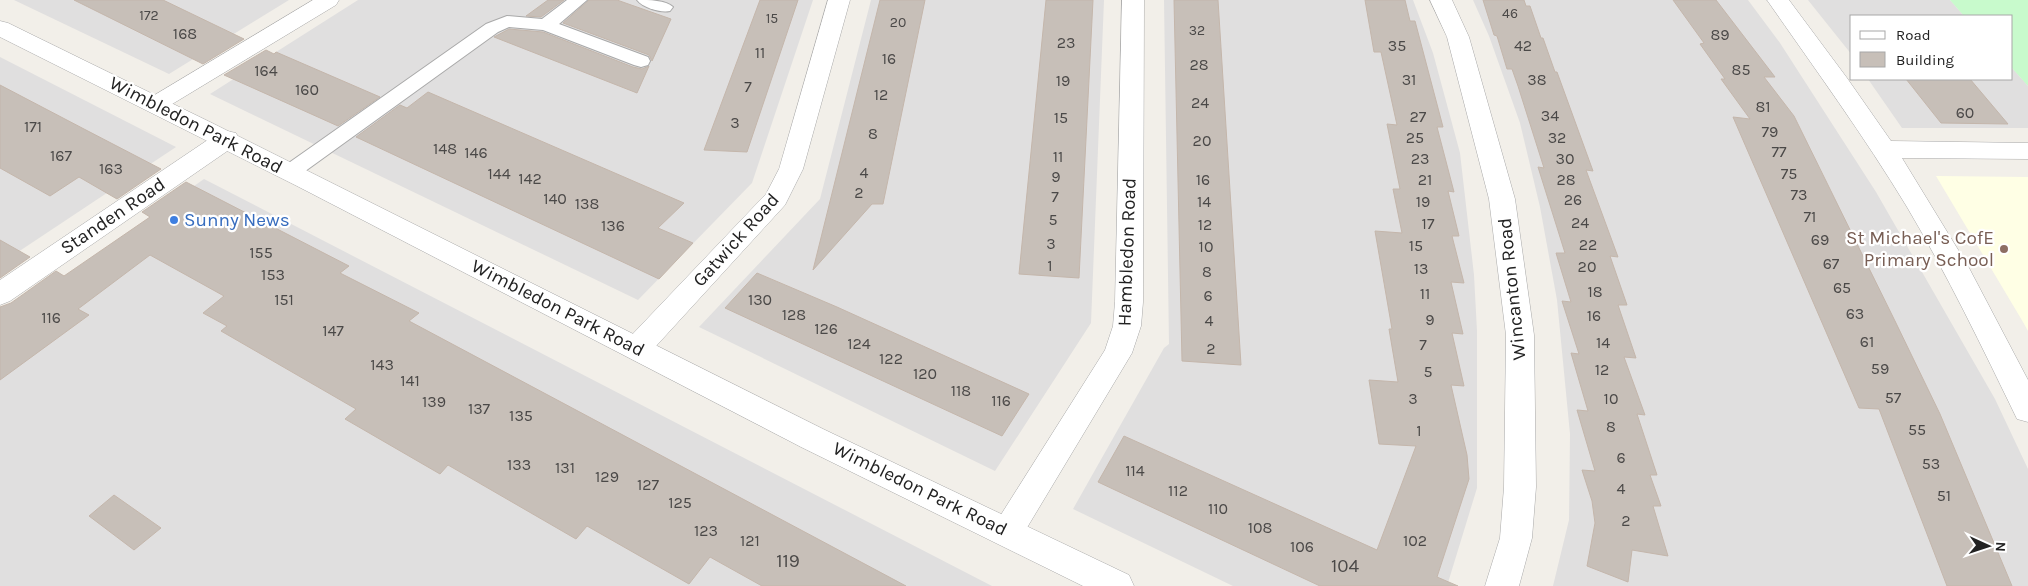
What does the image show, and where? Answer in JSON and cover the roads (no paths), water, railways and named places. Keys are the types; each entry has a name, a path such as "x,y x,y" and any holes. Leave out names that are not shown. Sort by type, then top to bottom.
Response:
{"street":[{"path":"156,104 328,0"},
{"name":"Gatwick Road","path":"637,348 776,198 790,169 839,0"},
{"name":"Hambledon Road","path":"1008,531 1118,353 1127,326 1129,302 1133,0"},
{"name":"Wincanton Road","path":"1442,0 1458,37 1502,199 1520,335 1520,487 1516,538 1502,586"},
{"path":"1778,0 1840,84 1937,237 1986,326 2028,410"},
{"name":"Wimbledon Park Road","path":"0,28 227,139 813,438 1008,531 1117,586"},
{"name":"Standen Road","path":"0,294 227,139"},
{"path":"1882,149 1918,151 2028,151"}],"lane":[{"path":"546,25 578,0"},
{"path":"646,0 664,7"},
{"path":"290,172 492,28 507,21 546,25 641,61"}],"place":[{"name":"Sunny News","path":"174,220"},
{"name":"St Michael's CofE Primary School","path":"2004,249"}]}
